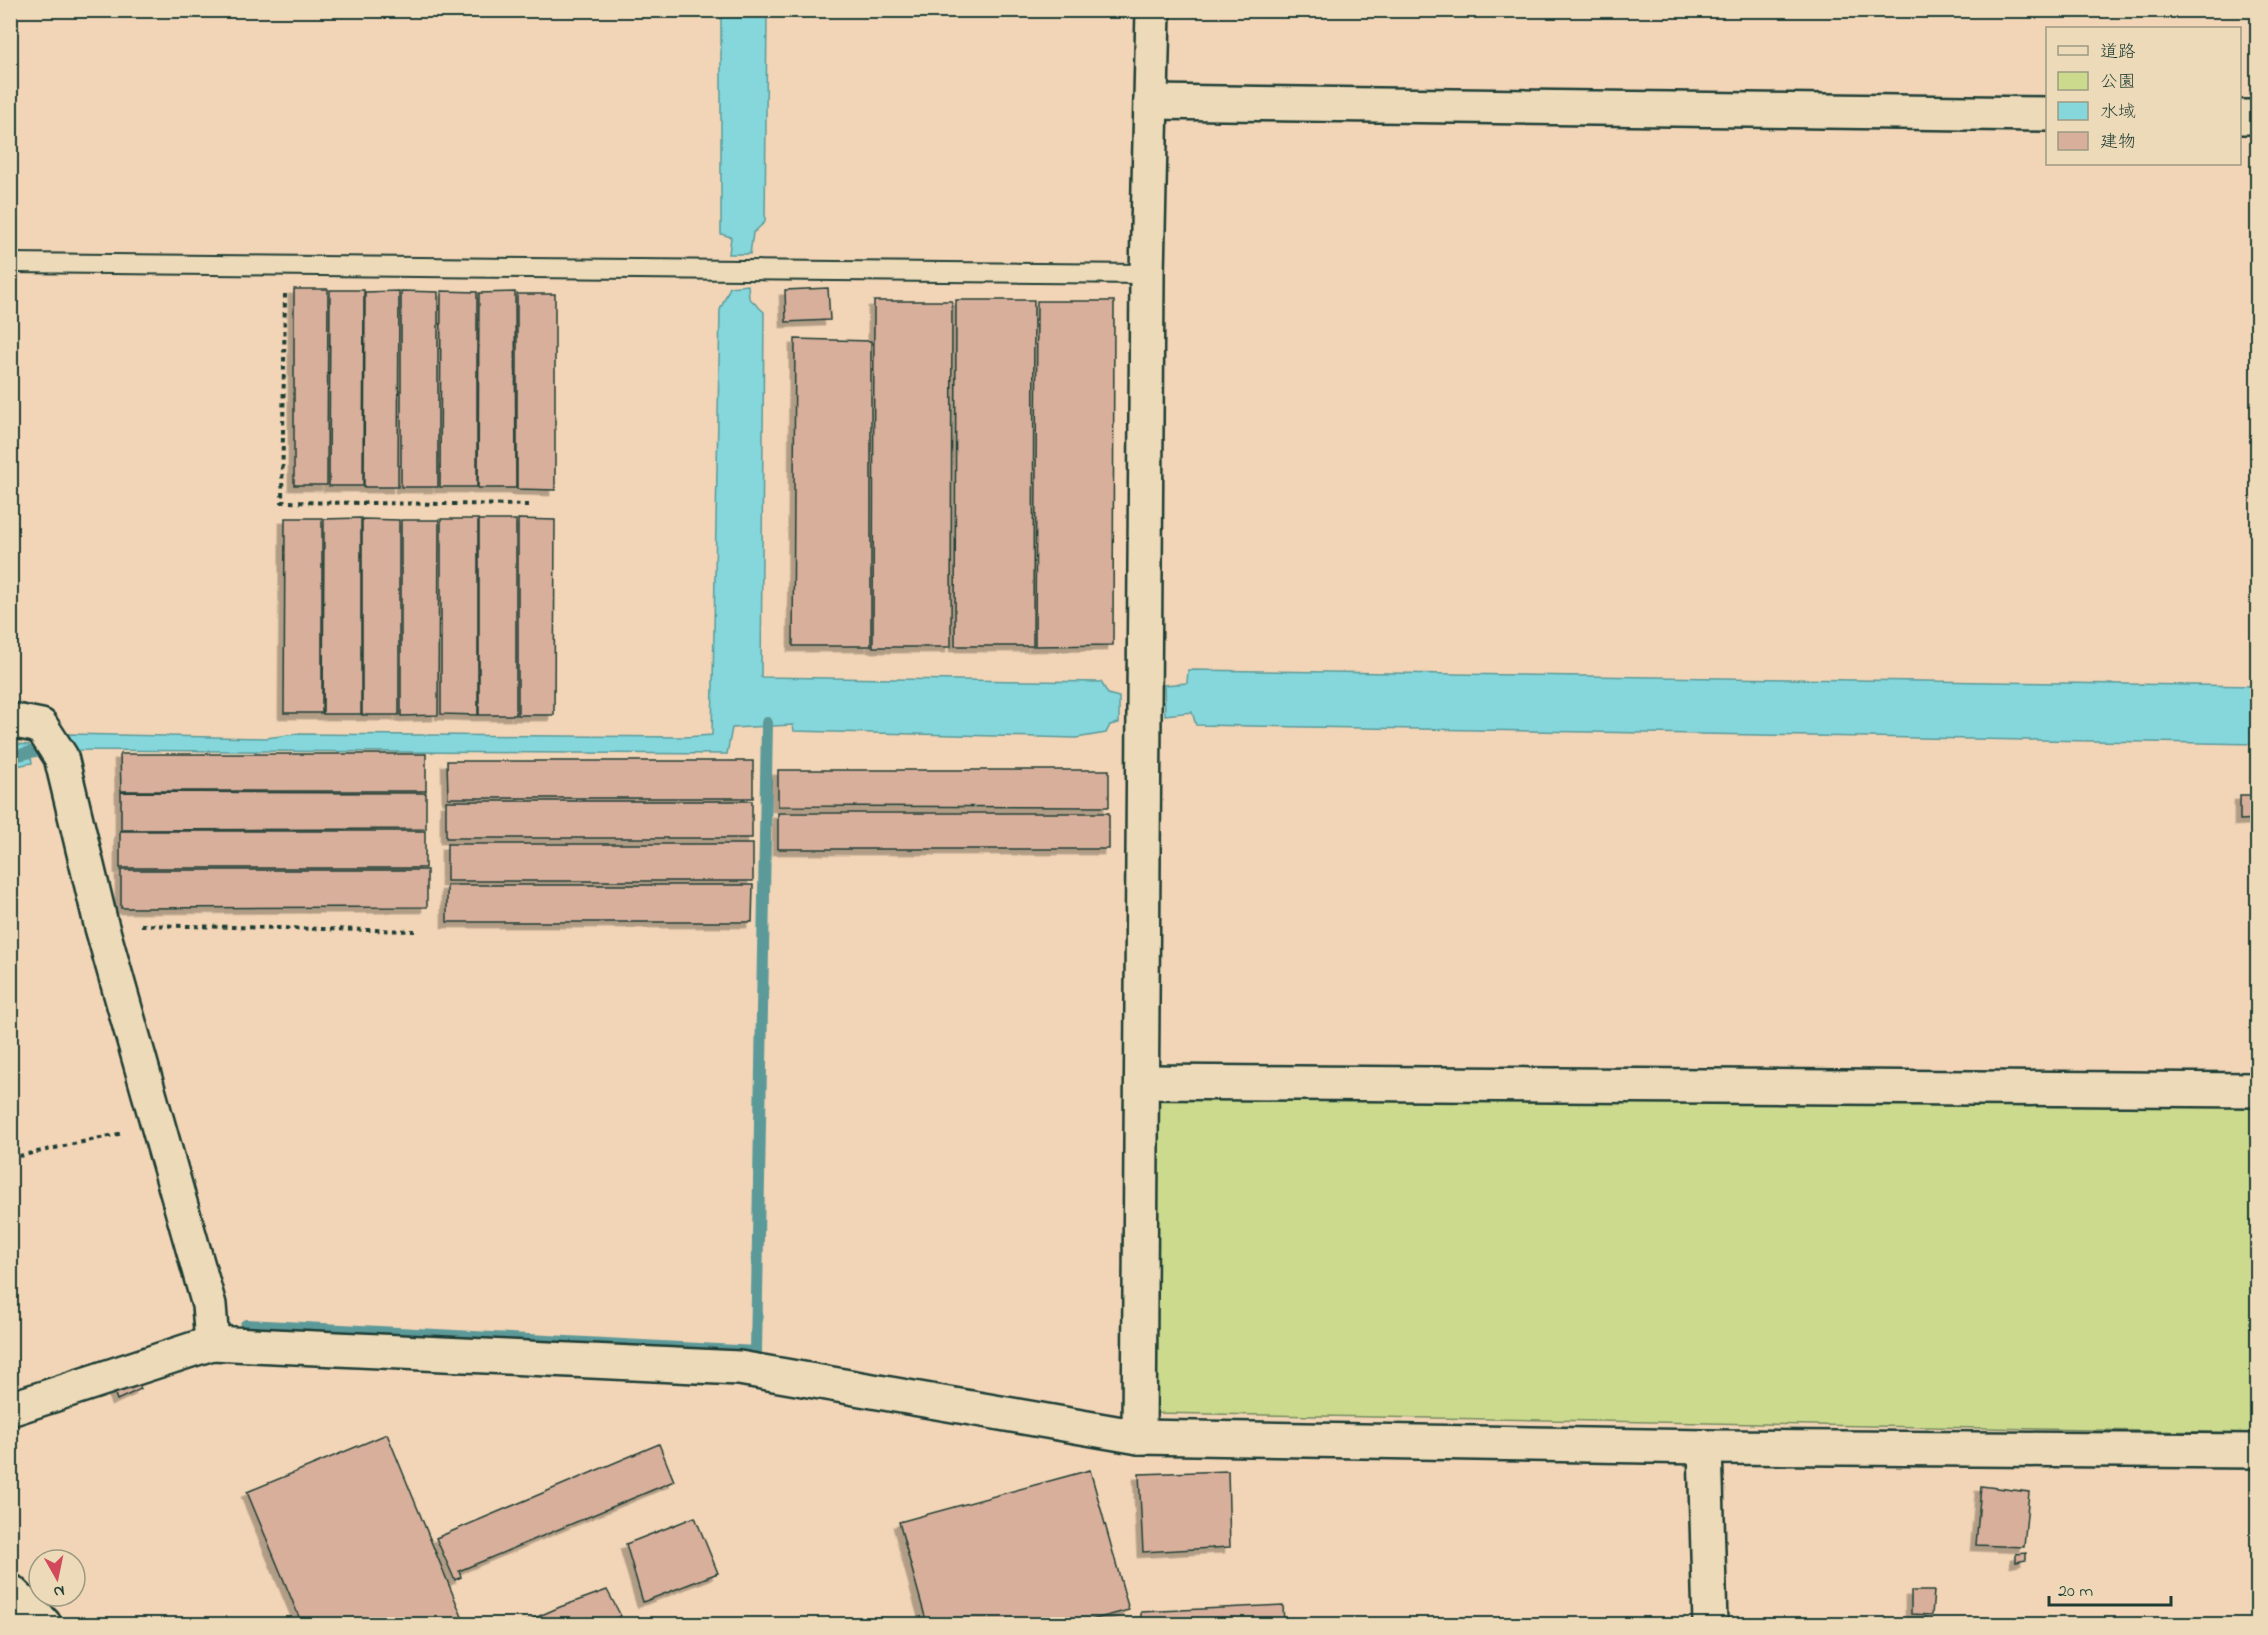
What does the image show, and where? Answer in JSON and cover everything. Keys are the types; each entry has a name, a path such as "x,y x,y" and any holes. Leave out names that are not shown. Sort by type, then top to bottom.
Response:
{"street":[{"path":"1139,1437 1147,274 1153,10"},
{"path":"1151,102 2046,114"},
{"path":"2241,117 2258,117"},
{"path":"10,720 41,726 61,757 101,924 209,1305 212,1343"},
{"path":"1142,1082 2258,1090"},
{"path":"10,1409 212,1343 739,1368 1139,1437 1705,1447 2258,1451"},
{"path":"1705,1447 1710,1624"},
{"path":"10,1591 44,1624"}],"lane":[{"path":"10,263 1147,274"}],"path":[{"path":"285,265 282,502 532,505"},
{"path":"101,924 415,931"},
{"path":"10,1158 159,1125"}],"green space":[{"path":"1157,1095 2257,1106 2257,1433 1155,1413"}],"water":[{"path":"721,11 767,11 765,222 753,233 750,254 729,254 731,237 721,234"},
{"path":"748,285 749,298 764,312 761,677 1101,682 1108,694 1119,697 1119,723 1110,725 1106,733 1076,738 794,731 793,725 732,728 727,754 70,750 68,734 266,738 296,734 685,737 712,735 720,310 730,287"},
{"path":"1188,670 2257,686 2257,744 1196,725 1192,712 1165,715 1164,685 1187,683"},
{"path":"11,745 29,745 32,763 11,767"}],"building":[{"path":"828,288 830,320 786,322 785,290"},
{"path":"294,289 328,289 327,485 294,485"},
{"path":"330,290 364,290 363,486 329,486"},
{"path":"399,291 398,487 364,487 365,292"},
{"path":"401,291 438,292 438,487 401,487"},
{"path":"441,291 477,292 477,487 440,487"},
{"path":"515,292 516,488 478,488 479,293"},
{"path":"517,294 555,294 555,490 517,489"},
{"path":"956,300 1034,300 1033,646 955,646"},
{"path":"874,301 952,301 951,647 873,647"},
{"path":"1037,301 1114,301 1113,645 1035,646"},
{"path":"795,339 871,341 871,646 793,646"},
{"path":"285,518 322,518 322,713 284,713"},
{"path":"361,518 361,714 323,714 324,519"},
{"path":"362,519 399,520 399,715 362,715"},
{"path":"441,519 478,519 478,715 441,714"},
{"path":"518,519 555,520 554,715 518,715"},
{"path":"401,520 439,520 438,715 401,716"},
{"path":"479,520 516,520 516,715 479,715"},
{"path":"120,754 426,754 426,791 121,791"},
{"path":"447,761 753,761 753,798 448,798"},
{"path":"778,770 1109,770 1109,807 778,806"},
{"path":"121,792 426,793 426,829 121,830"},
{"path":"2240,795 2258,795 2258,819 2240,820"},
{"path":"446,801 752,801 752,838 446,838"},
{"path":"778,813 1109,813 1109,849 778,849"},
{"path":"120,831 425,831 425,868 120,868"},
{"path":"447,844 753,844 753,881 447,881"},
{"path":"121,870 427,870 427,907 121,908"},
{"path":"447,885 753,885 752,922 447,922"},
{"path":"136,1379 141,1389 117,1400 114,1391"},
{"path":"387,1434 465,1624 302,1624 247,1492"},
{"path":"659,1444 674,1481 459,1571 461,1577 455,1580 436,1538"},
{"path":"1090,1470 1129,1610 1076,1624 927,1624 899,1522"},
{"path":"1228,1471 1230,1547 1143,1552 1139,1474"},
{"path":"1981,1486 2029,1492 2024,1547 1976,1545"},
{"path":"695,1517 718,1573 643,1602 626,1544"},
{"path":"2026,1553 2026,1560 2016,1562 2016,1554"},
{"path":"607,1590 621,1616 601,1624 521,1624 560,1607"},
{"path":"1911,1591 1934,1591 1932,1615 1911,1614"},
{"path":"1283,1605 1284,1624 1141,1624 1141,1612"}],"waterway":[{"path":"246,1325 756,1352 767,723"},
{"path":"10,757 53,747"}]}
